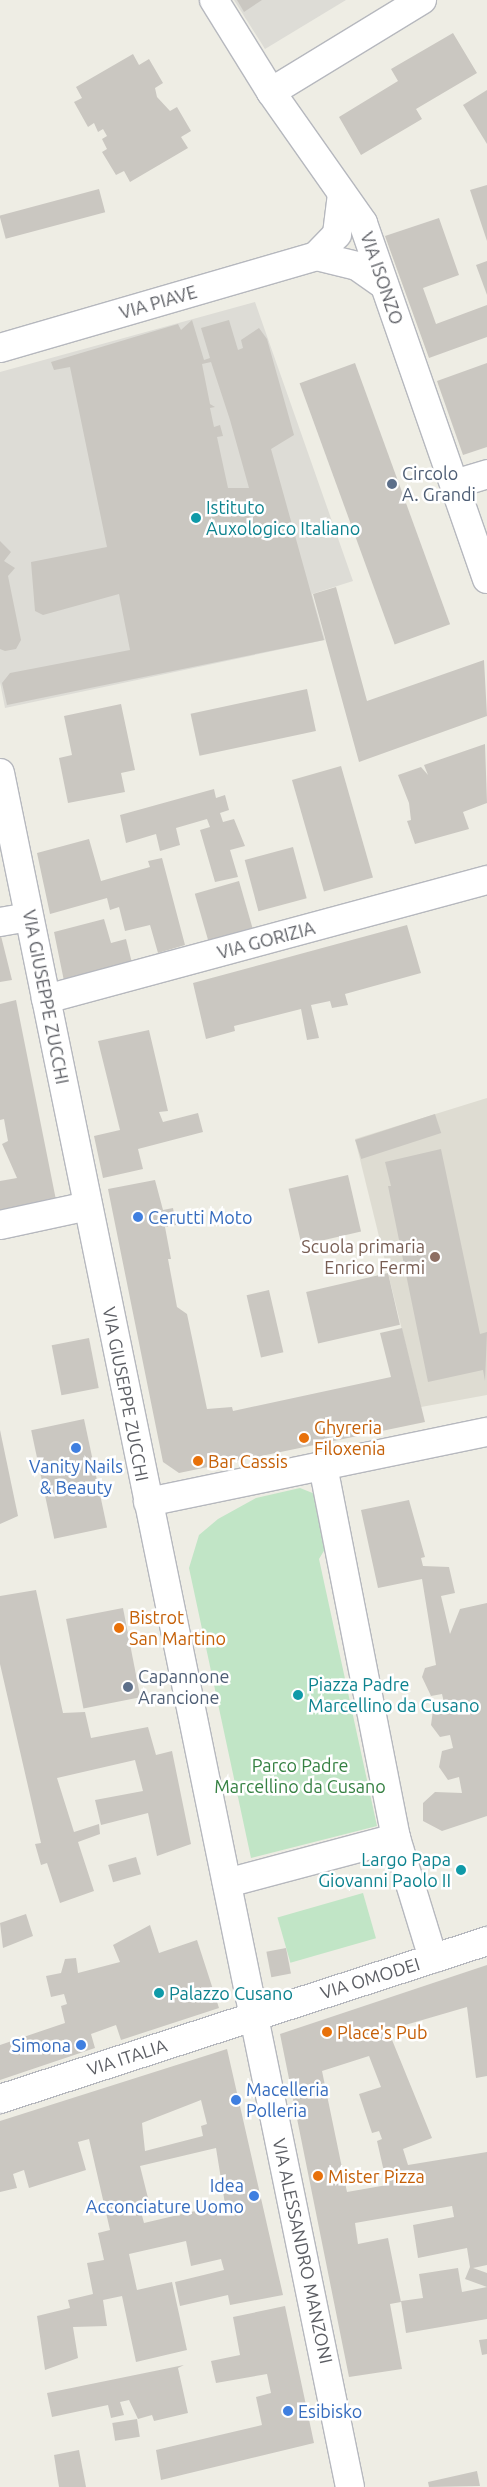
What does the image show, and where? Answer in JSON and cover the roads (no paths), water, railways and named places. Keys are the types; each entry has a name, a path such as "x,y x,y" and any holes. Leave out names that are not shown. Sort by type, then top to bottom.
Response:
{"street":[{"name":"VIA ISONZO","path":"214,0 271,92 363,223 487,579"},
{"path":"271,92 422,0"},
{"path":"316,256 337,234 342,194"},
{"name":"VIA PIAVE","path":"0,348 316,256 357,266 384,285"},
{"path":"455,484 487,474"},
{"name":"VIA GIUSEPPE ZUCCHI","path":"0,773 253,2016"},
{"name":"VIA GORIZIA","path":"46,999 487,880"},
{"path":"0,922 29,917"},
{"path":"0,1225 88,1206"},
{"path":"148,1502 487,1432"},
{"path":"323,1466 396,1838 433,1958"},
{"path":"226,1883 396,1838"},
{"name":"VIA OMODEI","path":"253,2016 487,1941"},
{"name":"VIA ITALIA","path":"0,2099 253,2016"},
{"name":"VIA ALESSANDRO MANZONI","path":"253,2016 350,2487"}],"place":[{"name":"Circolo A. Grandi","path":"392,484"},
{"name":"Istituto Auxologico Italiano","path":"196,518"},
{"name":"Cerutti Moto","path":"138,1217"},
{"name":"Scuola primaria Enrico Fermi","path":"435,1257"},
{"name":"Ghyreria Filoxenia","path":"304,1438"},
{"name":"Vanity Nails & Beauty","path":"76,1448"},
{"name":"Bar Cassis","path":"198,1461"},
{"name":"Bistrot San Martino","path":"119,1628"},
{"name":"Capannone Arancione","path":"128,1687"},
{"name":"Piazza Padre Marcellino da Cusano","path":"298,1695"},
{"name":"Largo Papa Giovanni Paolo II","path":"461,1870"},
{"name":"Palazzo Cusano","path":"159,1993"},
{"name":"Place's Pub","path":"327,2032"},
{"name":"Simona","path":"81,2045"},
{"name":"Macelleria Polleria","path":"236,2100"},
{"name":"Mister Pizza","path":"318,2176"},
{"name":"Idea Acconciature Uomo","path":"254,2196"},
{"name":"Esibisko","path":"288,2411"}],"park label":[{"name":"Parco Padre Marcellino da Cusano","path":"300,1776"}]}
